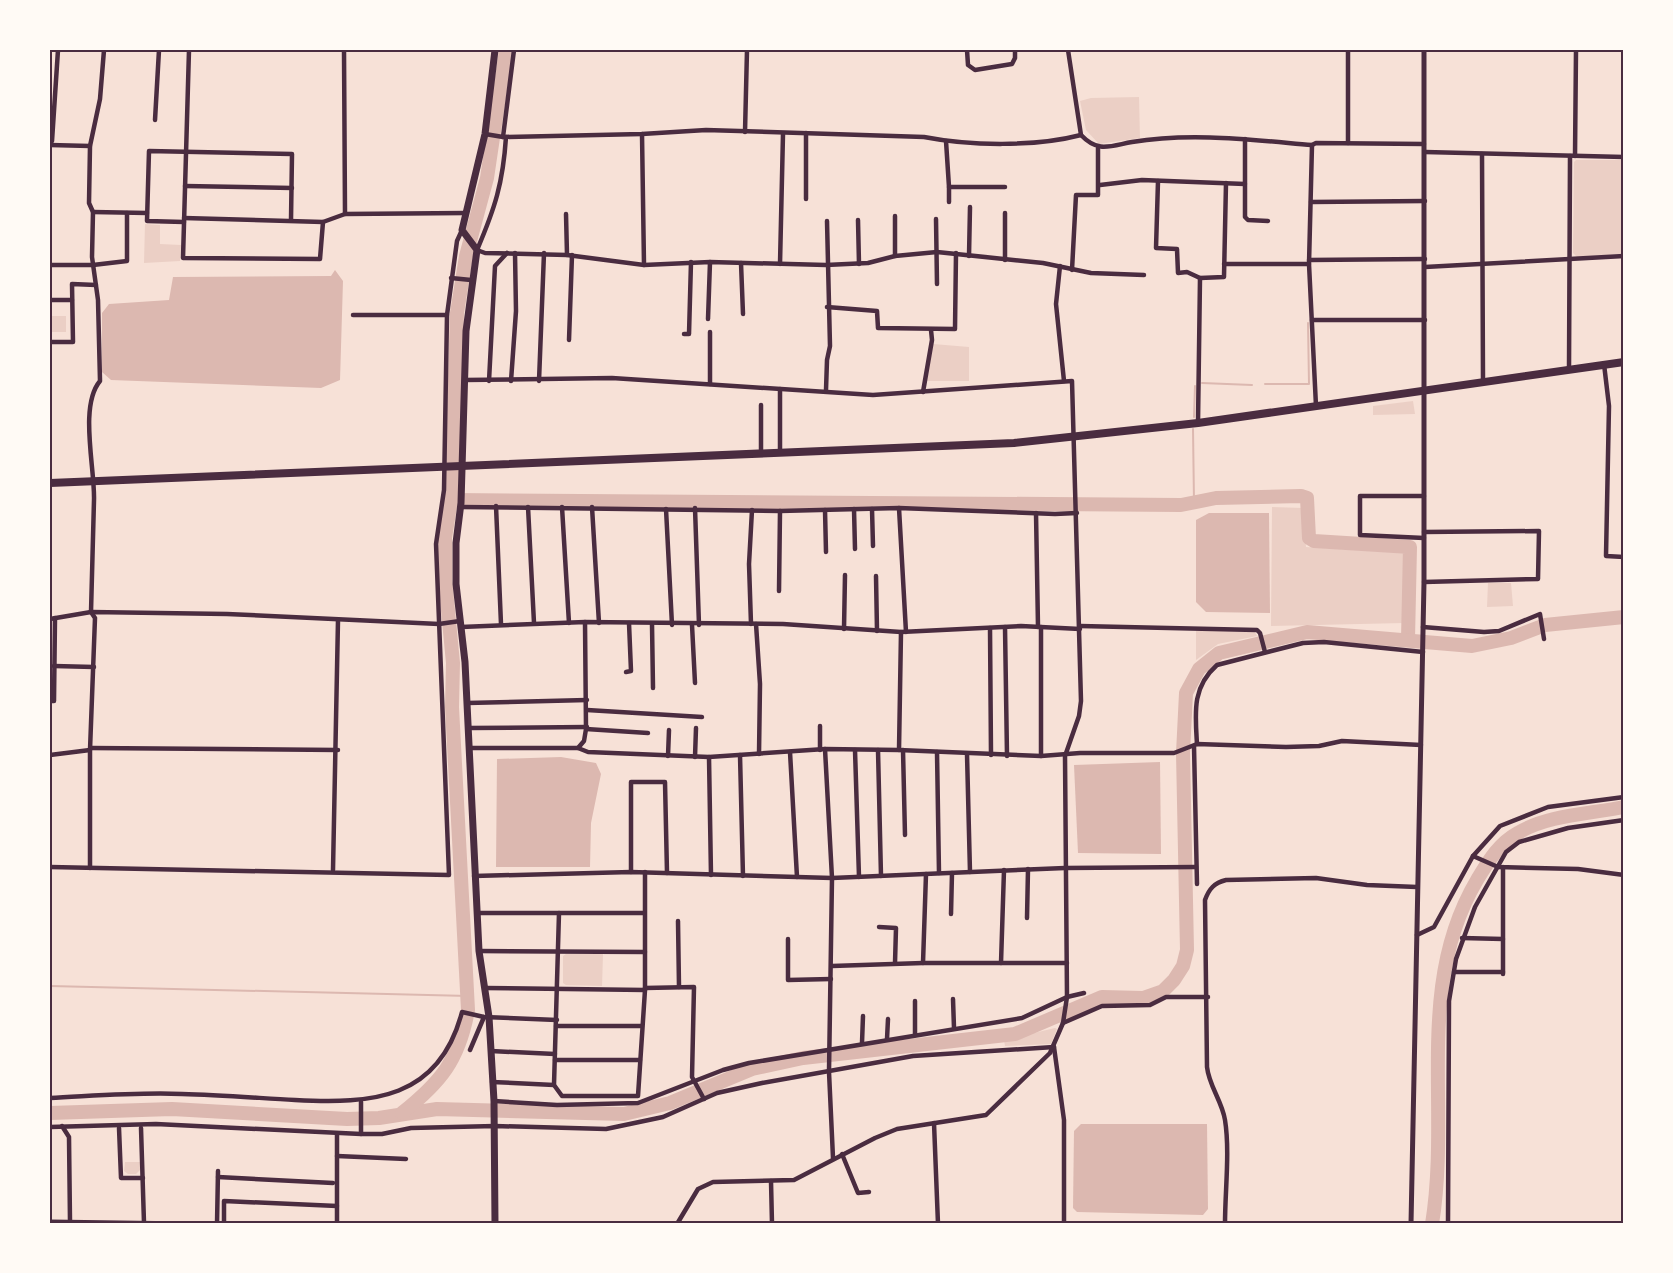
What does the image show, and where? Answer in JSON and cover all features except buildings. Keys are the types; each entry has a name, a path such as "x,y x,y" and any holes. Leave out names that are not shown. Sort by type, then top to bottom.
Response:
{"highway":[{"path":"50,483 1014,443 1198,423 1623,362"}],"main road":[{"path":"495,50 485,134 463,233 476,248 471,280 464,380 461,502 456,543 456,584 469,728 479,951 484,988 484,1017 491,1051 494,1103 495,1224"}],"street":[{"path":"58,50 51,143 90,146"},
{"path":"90,868 95,618 91,612 93,481 89,429 94,388 100,381 93,265 93,212 89,203 90,146 100,99 104,50"},
{"path":"155,120 159,50"},
{"path":"189,50 183,258 320,259 323,222"},
{"path":"344,50 345,214"},
{"path":"513,50 502,180 496,206 476,248 507,253 570,255 644,265 691,262 859,264 895,256 937,252 1060,266 1072,270 1144,275"},
{"path":"745,132 747,50"},
{"path":"968,50 968,65 975,70 1012,64 1016,58 1015,50"},
{"path":"1068,50 1081,135 1090,145 1098,148 1148,139 1245,140 1312,145 1316,143 1425,144"},
{"path":"1348,50 1348,144"},
{"path":"1410,1224 1424,582 1425,50"},
{"path":"1569,370 1569,260 1576,50"},
{"path":"485,134 505,137 642,135 706,130 1013,142 1081,135"},
{"path":"806,133 806,199"},
{"path":"780,264 783,134"},
{"path":"642,135 644,265"},
{"path":"1245,140 1245,216 1248,220 1268,221"},
{"path":"946,141 949,202"},
{"path":"1312,145 1309,262 1316,406"},
{"path":"1072,270 1076,195 1098,195 1100,185 1098,148"},
{"path":"291,220 292,154 148,151 147,221 291,220 323,222 345,214 466,213"},
{"path":"1425,152 1623,157"},
{"path":"1482,154 1483,382"},
{"path":"1100,185 1158,181 1245,184"},
{"path":"1158,181 1156,248 1177,249 1178,273 1187,272 1200,278 1224,277 1226,183"},
{"path":"185,186 292,188"},
{"path":"949,187 1005,187"},
{"path":"1311,201 1425,201"},
{"path":"969,256 970,207"},
{"path":"93,212 147,213"},
{"path":"50,264 93,265 127,261 127,213"},
{"path":"1005,213 1005,260"},
{"path":"566,214 570,255 569,340"},
{"path":"895,216 895,256"},
{"path":"936,219 937,284"},
{"path":"858,220 859,264"},
{"path":"826,390 826,360 830,346 827,307 827,221"},
{"path":"50,867 333,870 449,875 436,544 444,490 447,315 457,241 463,233"},
{"path":"489,381 495,266 507,253"},
{"path":"511,381 516,311 516,253"},
{"path":"539,381 544,253"},
{"path":"827,307 877,311 878,328 955,329 956,253"},
{"path":"1425,267 1623,256"},
{"path":"1224,264 1425,259"},
{"path":"684,334 688,334 691,262"},
{"path":"708,320 710,262"},
{"path":"741,263 743,314"},
{"path":"1060,266 1056,293 1064,381"},
{"path":"451,278 471,280"},
{"path":"1198,423 1200,278"},
{"path":"50,342 73,342 72,284 96,285"},
{"path":"50,300 72,300"},
{"path":"354,315 447,315"},
{"path":"1312,320 1425,320"},
{"path":"923,392 932,330"},
{"path":"710,332 710,384"},
{"path":"1604,364 1609,406 1606,556 1623,557"},
{"path":"464,380 539,381 612,378 826,390 873,395 1072,381 1076,438 1080,627 1079,716 1065,756 1067,997 1063,1021 1054,1047 986,1115 897,1129 833,1158 803,1177 783,1182 713,1182 698,1189 678,1224"},
{"path":"780,389 780,453"},
{"path":"761,405 761,454"},
{"path":"1424,496 1359,496 1360,535 1539,531 1538,579 1424,582"},
{"path":"461,502 528,507 780,511 898,508 1036,513 1077,507"},
{"path":"496,506 501,624"},
{"path":"528,507 534,623"},
{"path":"562,507 569,623"},
{"path":"592,507 599,622"},
{"path":"695,508 699,625"},
{"path":"896,829 905,832 905,791 901,750 903,632 898,508"},
{"path":"666,509 672,625"},
{"path":"854,509 855,549"},
{"path":"872,509 873,546"},
{"path":"752,510 749,564 760,684 759,754"},
{"path":"825,510 826,552"},
{"path":"779,591 780,511"},
{"path":"1036,513 1041,756"},
{"path":"844,629 845,574"},
{"path":"876,576 877,632"},
{"path":"50,701 54,701 52,618 91,612 501,627 501,624 599,622 672,625 754,624 903,632 1005,627 1195,627 1260,633 1265,651"},
{"path":"1423,629 1499,631 1528,616 1540,614 1543,636"},
{"path":"333,870 338,750 338,620"},
{"path":"578,748 584,741 587,710 585,622"},
{"path":"626,672 631,671 629,623"},
{"path":"652,624 653,688"},
{"path":"692,625 695,683"},
{"path":"1005,627 1007,756"},
{"path":"990,628 991,755"},
{"path":"1197,884 1194,710 1198,689 1207,674 1217,665 1231,659 1303,643 1324,642 1423,650"},
{"path":"54,666 94,668"},
{"path":"467,703 587,700"},
{"path":"587,710 702,717"},
{"path":"820,726 832,878 830,1072 833,1158"},
{"path":"469,728 586,728 648,733"},
{"path":"695,757 696,728"},
{"path":"668,756 669,730"},
{"path":"469,748 578,748 588,752 695,757 822,750 901,750 1007,756 1065,756 1176,751 1194,745 1286,747 1319,746 1342,741 1421,745"},
{"path":"50,755 91,749 338,750"},
{"path":"855,750 859,877"},
{"path":"878,750 881,876"},
{"path":"790,752 797,877"},
{"path":"937,752 939,873"},
{"path":"968,754 970,872"},
{"path":"740,755 743,876"},
{"path":"709,757 711,875"},
{"path":"631,872 631,782 665,782 667,873"},
{"path":"896,791 905,791"},
{"path":"1417,935 1434,927 1475,857 1500,826 1548,807 1623,796"},
{"path":"1448,1224 1449,1001 1462,939 1474,907 1506,852 1533,836 1588,824 1623,820"},
{"path":"1475,857 1499,867 1578,869 1623,875"},
{"path":"474,876 645,872 832,878 1028,869 1196,867"},
{"path":"1454,972 1503,973 1499,867"},
{"path":"1027,918 1028,869"},
{"path":"1001,963 1004,870"},
{"path":"559,913 554,1085 562,1096 638,1096 645,989 645,872"},
{"path":"951,914 952,873"},
{"path":"923,963 926,874"},
{"path":"1225,1224 1225,1120 1221,1103 1209,1081 1205,900 1208,892 1218,882 1316,878 1367,885 1417,886"},
{"path":"477,913 644,913"},
{"path":"678,921 679,987"},
{"path":"879,927 897,928 896,963"},
{"path":"788,939 788,980 831,979"},
{"path":"1462,939 1503,939"},
{"path":"479,951 645,952"},
{"path":"832,966 896,963 1067,963"},
{"path":"484,988 694,987 695,1082 703,1098"},
{"path":"494,1103 623,1105 660,1097 748,1063 1022,1018 1067,997 1083,993"},
{"path":"1063,1021 1102,1006 1150,1005 1166,997 1208,997"},
{"path":"953,999 954,1028"},
{"path":"915,1000 915,1035"},
{"path":"50,1098 181,1094 362,1103 409,1087 430,1070 445,1051 457,1030 462,1012 484,1017 557,1023 642,1026"},
{"path":"862,1043 863,1016"},
{"path":"470,1050 484,1017"},
{"path":"887,1039 888,1019"},
{"path":"50,1127 156,1124 337,1134 382,1134 411,1128 495,1125 606,1129 663,1117 703,1098 732,1089 914,1056 1054,1047"},
{"path":"1054,1047 1064,1120 1064,1224"},
{"path":"491,1051 555,1054"},
{"path":"555,1060 640,1060"},
{"path":"492,1082 554,1085"},
{"path":"361,1133 362,1103"},
{"path":"934,1124 938,1224"},
{"path":"63,1126 69,1137 70,1222"},
{"path":"119,1128 121,1178 143,1178"},
{"path":"141,1128 144,1223"},
{"path":"337,1134 337,1224"},
{"path":"842,1154 858,1193 869,1192"},
{"path":"337,1156 406,1159"},
{"path":"217,1224 218,1174 333,1183"},
{"path":"771,1181 772,1224"},
{"path":"224,1224 224,1201 337,1206"},
{"path":"50,1222 190,1224"}],"shaded area":[{"path":"1139,97 1140,138 1099,144 1086,130 1080,101 1091,98"},
{"path":"1576,160 1623,160 1623,254 1577,257 1573,253 1574,162"},
{"path":"145,224 160,225 160,244 181,245 180,261 144,263"},
{"path":"335,270 343,281 340,380 321,388 111,380 102,372 102,313 109,304 169,300 173,277 331,276"},
{"path":"50,316 66,316 66,332 50,332"},
{"path":"933,344 969,347 969,381 927,381"},
{"path":"1413,401 1415,414 1373,415 1373,406"},
{"path":"1272,507 1303,508 1306,547 1405,553 1404,623 1271,626"},
{"path":"1209,513 1269,513 1270,613 1206,612 1196,602 1196,520"},
{"path":"1488,583 1511,583 1513,606 1487,607"},
{"path":"1196,629 1255,632 1257,636 1218,644 1196,660"},
{"path":"561,757 596,763 601,774 591,823 590,867 496,867 497,759"},
{"path":"1160,762 1161,854 1078,853 1074,765"},
{"path":"566,954 603,954 602,986 563,983 563,956"},
{"path":"1057,1029 1051,1044 1005,1046 1004,1040"},
{"path":"1081,1124 1207,1124 1208,1209 1203,1215 1077,1212 1073,1208 1074,1131"},
{"path":"125,1162 140,1162 140,1170 136,1174 128,1174 124,1171"}],"waterway":[{"path":"402,1113 428,1091 446,1069 459,1043 468,1010 452,707 453,663 445,579 445,538 451,500 457,313 466,256 487,178 506,50"},
{"path":"1265,384 1309,384 1308,323"},
{"path":"1202,383 1252,385"},
{"path":"1194,417 1195,386"},
{"path":"1193,429 1194,502"},
{"path":"451,500 1181,505 1216,498 1301,496 1307,498 1309,538 1314,541 1410,547 1408,639"},
{"path":"50,1113 172,1109 347,1119 379,1118 437,1109 624,1114 670,1103 752,1069 803,1058 1015,1034 1102,997 1143,998 1163,991 1174,980 1183,966 1187,950 1183,753 1186,693 1199,669 1219,653 1307,632 1472,646 1511,638 1545,625 1624,617"},
{"path":"1432,1224 1437,1180 1440,1005 1446,962 1458,920 1485,867 1499,848 1511,837 1542,822 1624,807"},
{"path":"50,986 469,996"}]}
